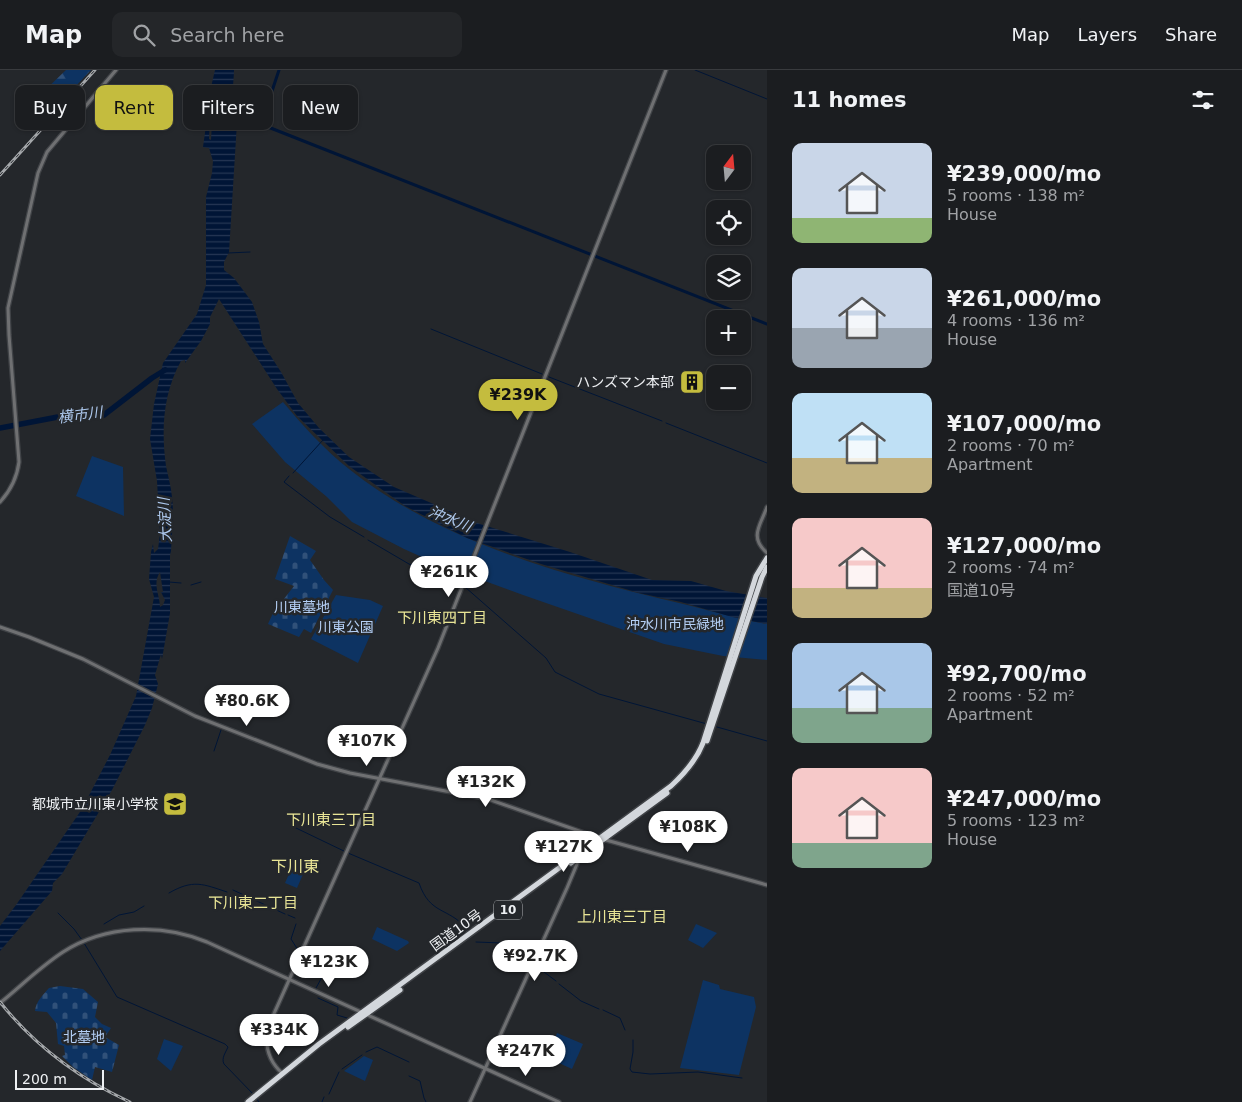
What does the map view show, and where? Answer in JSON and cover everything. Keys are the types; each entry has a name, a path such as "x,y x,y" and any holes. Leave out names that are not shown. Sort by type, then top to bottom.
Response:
{"highway":[{"name":"国道10号","path":"252,1100 282,1074 577,856 677,785 696,764 709,737 755,580 758,571 767,558"},
{"name":"国道10号","path":"733,657 767,567"}],"street":[{"path":"0,502 9,491 18,471 19,460 8,308 38,173 47,152 116,70"},
{"path":"282,1074 272,1062 266,1042 268,1027 438,648 666,70"},
{"path":"767,507 756,539 758,544 767,553"},
{"path":"0,627 83,659 195,716 316,764 380,779 488,799 601,839 767,885"},
{"path":"470,1102 567,888 577,864 577,856"},
{"path":"0,1003 46,964 64,951 85,941 101,936 146,928 171,931 200,939 559,1102"}],"green space":[{"path":"66,70 91,70 77,85 50,85"},
{"name":"沖水川市民緑地","path":"283,402 314,437 349,469 385,495 424,517 464,537 549,568 636,593 767,624 767,660 723,656 664,644 433,562 352,522 327,497 285,462 252,424"},
{"path":"92,456 123,467 124,516 76,496"},
{"name":"川東墓地","path":"290,536 316,551 310,560 333,590 311,633 304,629 299,637 268,624 273,613 294,586 275,579"},
{"name":"川東公園","path":"336,595 370,600 383,606 358,663 311,639"},
{"path":"295,860 307,865 297,888 285,883"},
{"path":"696,924 717,933 703,948 688,940"},
{"path":"377,927 409,943 397,951 372,939"},
{"path":"703,980 719,985 720,989 754,997 756,1007 739,1075 680,1068"},
{"name":"北墓地","path":"60,986 83,989 98,1002 95,1017 102,1024 111,1028 105,1037 119,1045 112,1072 95,1067 92,1080 73,1067 62,1056 65,1055 64,1046 58,1044 56,1023 47,1012 35,1011 38,1001 49,988"},
{"path":"557,1033 583,1044 572,1069 548,1058"},
{"path":"164,1039 183,1046 171,1071 157,1059"},
{"path":"364,1056 373,1060 365,1081 344,1071"}],"water":[{"path":"215,70 234,70 233,85 212,85"},
{"path":"205,130 209,130 209,139 211,140 212,130 237,130 229,252 224,262 224,270 234,278 252,302 259,322 263,344 298,403 319,428 349,457 394,487 480,524 652,580 691,581 726,591 767,598 767,624 639,593 541,564 467,538 405,506 349,466 297,416 277,389 219,299 210,317 210,324 201,341 185,363 185,360 181,361 170,386 167,399 164,425 164,452 173,510 170,555 170,613 162,659 161,654 155,675 158,684 152,708 112,790 62,874 53,883 52,891 0,951 0,926 82,809 110,755 136,696 154,597 149,579 151,552 153,544 154,553 158,549 160,534 157,481 150,439 154,404 163,363 197,314 206,285 206,197 213,161 209,148 203,147","holes":["160,572 163,592 161,592 165,600 160,607 156,585"]}],"waterway":[{"path":"279,70 262,121 263,125 767,324"},
{"path":"695,70 767,99"},
{"path":"228,253 250,252"},
{"path":"431,329 542,374"},
{"name":"横市川","path":"0,428 63,416 104,415 165,370"},
{"path":"549,377 662,421"},
{"path":"666,423 767,463"},
{"path":"293,473 323,440"},
{"path":"289,476 284,482 330,517 364,537"},
{"path":"368,540 409,564 451,578 461,584"},
{"path":"169,582 181,583"},
{"path":"191,585 201,582"},
{"path":"465,587 546,658 555,672 599,694 707,724"},
{"path":"717,727 767,741"},
{"path":"214,751 221,730"},
{"path":"296,828 348,853 419,883 428,901 459,921 466,928"},
{"path":"169,893 192,884 204,885 227,892"},
{"path":"233,890 285,914"},
{"path":"104,924 119,915 134,912 144,906"},
{"path":"58,913 82,940"},
{"path":"288,915 295,918"},
{"path":"296,924 291,939 298,950"},
{"path":"476,942 502,943 506,945"},
{"path":"84,943 117,997 225,1044 228,1047 223,1057 224,1064 254,1095"},
{"path":"509,947 530,962"},
{"path":"303,956 320,976 321,979 316,988"},
{"path":"536,966 556,981"},
{"path":"559,984 581,1001 599,1009"},
{"path":"318,998 338,1007 337,1015 347,1018"},
{"path":"603,1010 620,1018 625,1030"},
{"path":"633,1040 630,1069 632,1072 650,1074 698,1072 742,1078"},
{"path":"366,1052 377,1047 409,1062"},
{"path":"342,1069 362,1055"},
{"path":"329,1094 339,1072"},
{"path":"409,1076 420,1081 426,1102"},
{"path":"322,1102 324,1097"},
{"path":"256,1098 259,1102"}],"railway":[{"path":"0,175 95,70"},
{"path":"0,1002 28,1033 59,1060 93,1083 130,1102"}],"place":[{"name":"ハンズマン本部","path":"692,382"},
{"name":"都城市立川東小学校","path":"175,804"}],"district":[{"name":"下川東四丁目","path":"442,618"},
{"name":"下川東三丁目","path":"331,820"},
{"name":"下川東","path":"295,866"},
{"name":"下川東二丁目","path":"253,903"},
{"name":"上川東三丁目","path":"622,917"}],"water label":[{"name":"沖水川","path":"450,519"},
{"name":"大淀川","path":"165,520"}]}
